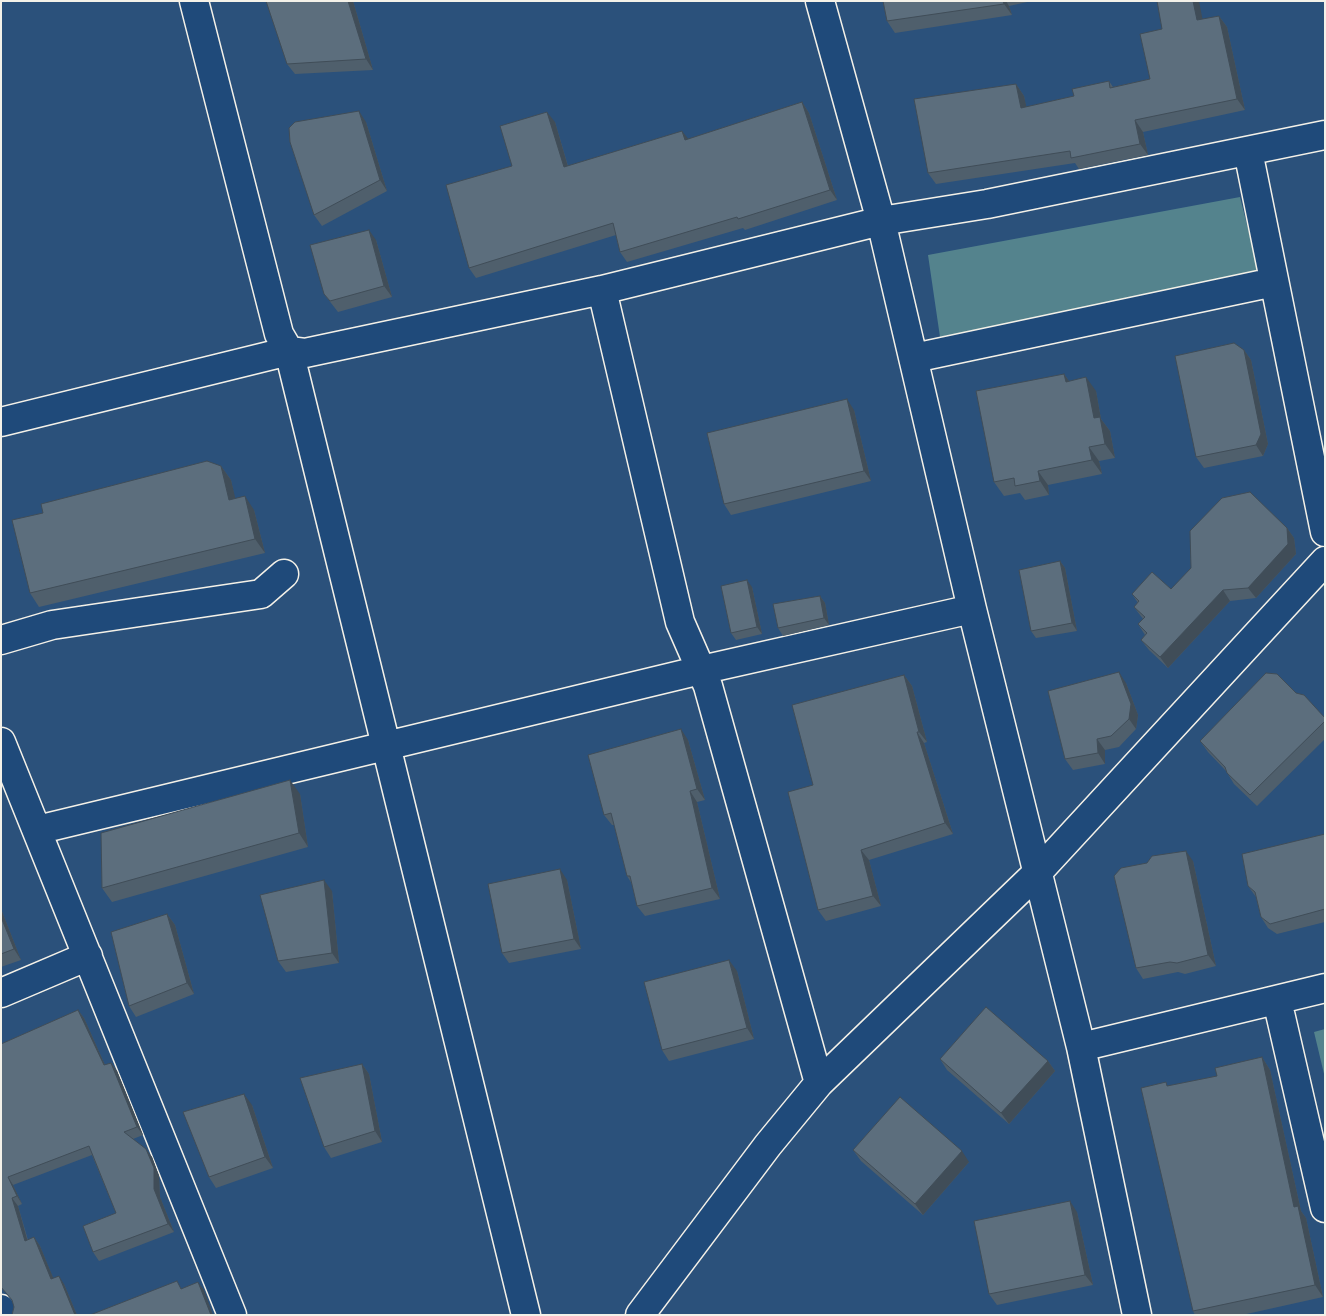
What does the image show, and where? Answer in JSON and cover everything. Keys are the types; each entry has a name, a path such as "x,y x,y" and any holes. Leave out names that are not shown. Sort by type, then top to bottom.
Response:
{"street":[{"path":"194,1 280,334 289,351 526,1315"},
{"path":"820,1 881,221 972,609 1081,1047 1137,1315"},
{"path":"1,422 289,351 305,353 602,290 881,221 987,204 1325,135"},
{"path":"1248,151 1325,532"},
{"path":"914,358 1274,282"},
{"path":"602,290 680,622 708,686 819,1084"},
{"path":"650,1309 768,1145 819,1084 1037,873 1325,560"},
{"path":"1,640 52,625 261,594 284,574"},
{"path":"37,830 701,670 972,609"},
{"path":"1,742 232,1315"},
{"path":"1,993 88,956"},
{"path":"1081,1047 1325,988"},
{"path":"1277,1000 1325,1208"}],"green space":[{"path":"1240,197 1259,273 940,337 928,255"},
{"path":"1325,1029 1325,1078 1314,1032"}],"building":[{"path":"266,1 348,1 366,59 287,64"},
{"path":"883,1 1003,1 1004,4 887,21"},
{"path":"1157,1 1193,1 1197,20 1219,16 1237,99 1135,120 1140,144 1071,158 1070,151 928,173 914,99 1016,84 1021,108 1074,96 1072,89 1109,81 1110,88 1150,79 1140,34 1162,29"},
{"path":"802,102 830,190 738,219 737,217 620,252 613,223 469,268 446,185 512,166 500,126 547,112 564,167 682,131 685,140"},
{"path":"359,111 380,180 314,215 290,142 289,128 295,122"},
{"path":"369,230 384,286 330,301 324,294 310,245"},
{"path":"1234,343 1244,350 1261,434 1256,445 1196,457 1175,356"},
{"path":"1064,374 1066,382 1086,377 1094,418 1100,417 1105,444 1089,447 1092,460 1038,471 1040,481 1015,486 1014,478 994,482 976,391"},
{"path":"847,399 864,471 724,504 707,433"},
{"path":"207,461 221,466 229,500 245,496 255,539 30,593 12,520 43,513 41,504"},
{"path":"1250,492 1287,528 1288,544 1248,588 1223,590 1160,657 1141,640 1147,633 1138,624 1145,617 1134,607 1139,601 1132,594 1152,572 1171,589 1191,568 1190,531 1222,498"},
{"path":"1060,561 1072,623 1031,631 1019,570"},
{"path":"747,580 757,627 731,633 721,586"},
{"path":"820,596 824,618 778,628 773,604"},
{"path":"1119,672 1131,704 1129,719 1111,736 1097,739 1098,753 1065,759 1048,691"},
{"path":"1266,673 1277,674 1296,693 1304,695 1325,718 1325,721 1250,795 1227,773 1225,767 1200,741"},
{"path":"904,675 919,732 917,732 945,823 861,850 873,896 818,910 788,792 813,785 792,705"},
{"path":"681,729 697,789 690,791 712,888 637,906 630,876 627,876 611,813 604,815 588,755"},
{"path":"290,780 299,833 102,888 101,833"},
{"path":"1325,834 1325,909 1270,924 1261,917 1255,892 1248,886 1242,854"},
{"path":"1186,851 1208,955 1177,963 1170,962 1136,968 1114,876 1121,868 1147,863 1152,856"},
{"path":"560,869 574,939 502,953 488,884"},
{"path":"324,880 332,953 278,961 260,895"},
{"path":"167,914 187,983 129,1006 111,932"},
{"path":"1,917 14,949 1,954"},
{"path":"729,960 747,1028 662,1050 644,982"},
{"path":"986,1007 1048,1061 1001,1113 940,1059"},
{"path":"78,1010 104,1065 111,1063 137,1127 124,1132 146,1149 154,1168 154,1189 168,1224 93,1252 83,1226 116,1213 89,1146 8,1177 17,1196 12,1198 25,1241 34,1237 51,1279 59,1276 75,1315 12,1315 14,1307 12,1300 1,1287 1,1044"},
{"path":"1262,1057 1294,1207 1298,1206 1315,1285 1193,1311 1141,1088 1166,1082 1167,1086 1217,1076 1215,1068"},
{"path":"362,1064 375,1131 324,1147 300,1078"},
{"path":"244,1094 265,1157 209,1177 183,1112"},
{"path":"900,1097 962,1151 915,1204 853,1150"},
{"path":"1070,1201 1085,1275 989,1294 974,1221"},
{"path":"177,1281 181,1289 198,1282 211,1315 90,1315"}]}
